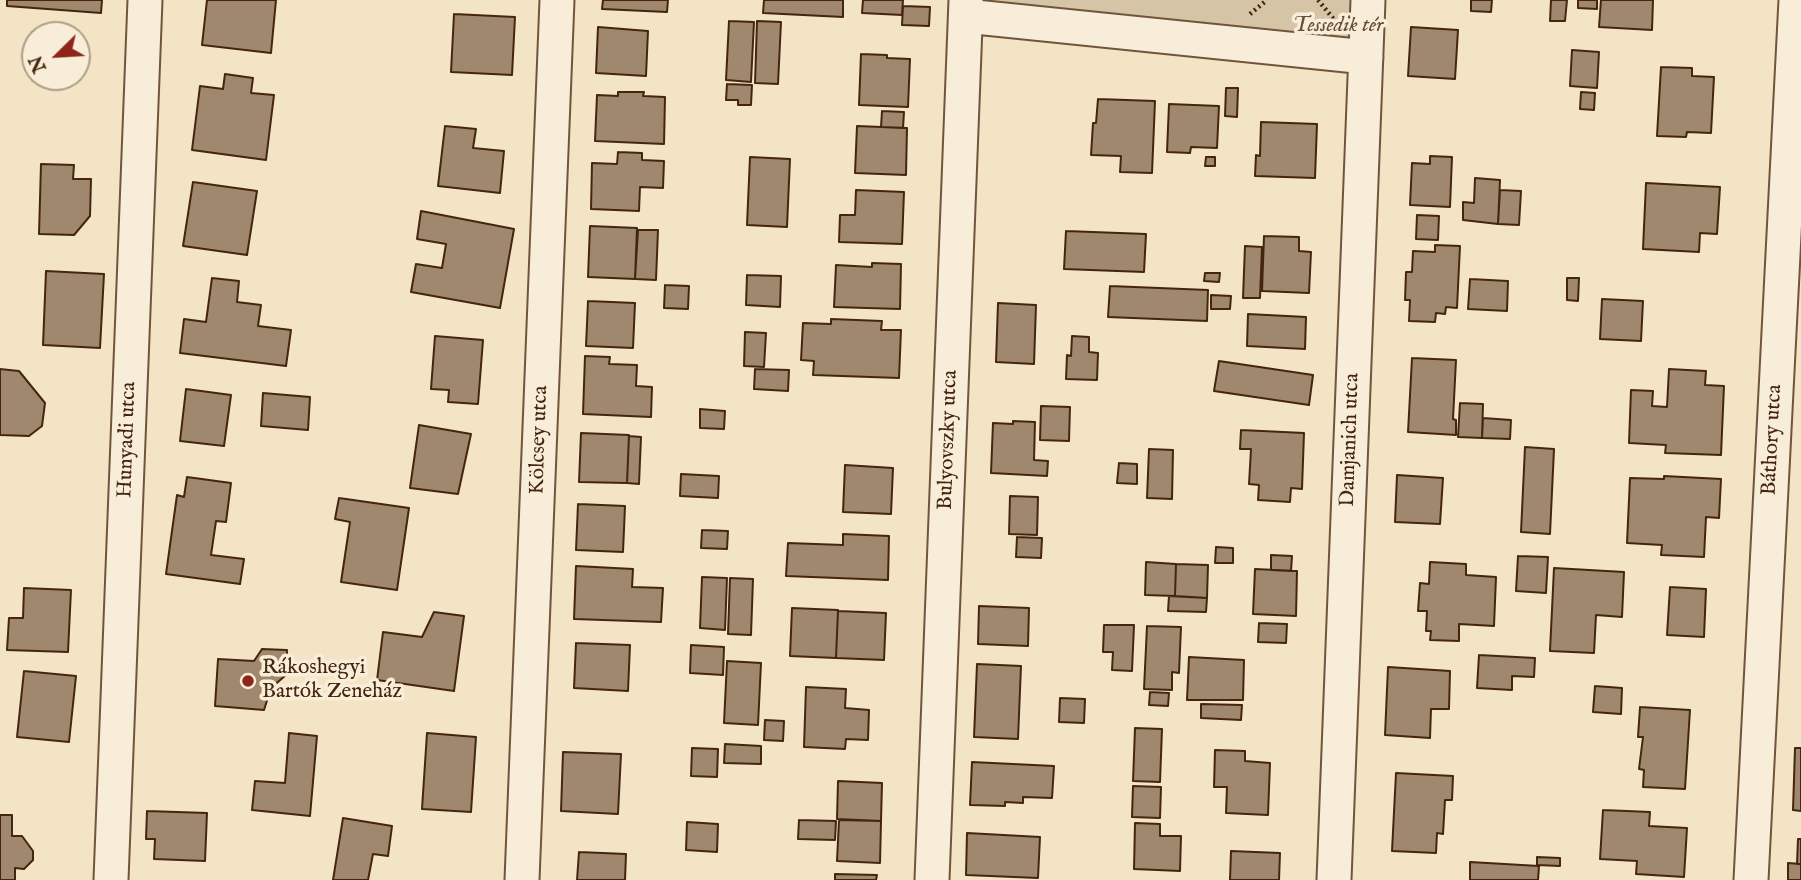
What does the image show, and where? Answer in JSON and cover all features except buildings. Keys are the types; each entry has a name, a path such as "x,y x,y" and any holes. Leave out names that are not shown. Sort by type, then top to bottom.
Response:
{"street":[{"name":"Hunyadi utca","path":"111,880 145,0"},
{"name":"Kölcsey utca","path":"522,880 557,0"},
{"name":"Damjanich utca","path":"1334,880 1368,0"},
{"name":"Báthory utca","path":"1751,880 1796,0"},
{"path":"966,8 1366,57"},
{"name":"Bulyovszky utca","path":"932,880 966,8"}],"path":[{"path":"1250,15 1267,0"}],"green space":[{"name":"Tessedik tér","path":"966,0 1368,0 1366,57"}],"place":[{"name":"Rákoshegyi Bartók Zeneház","path":"248,681"}]}
